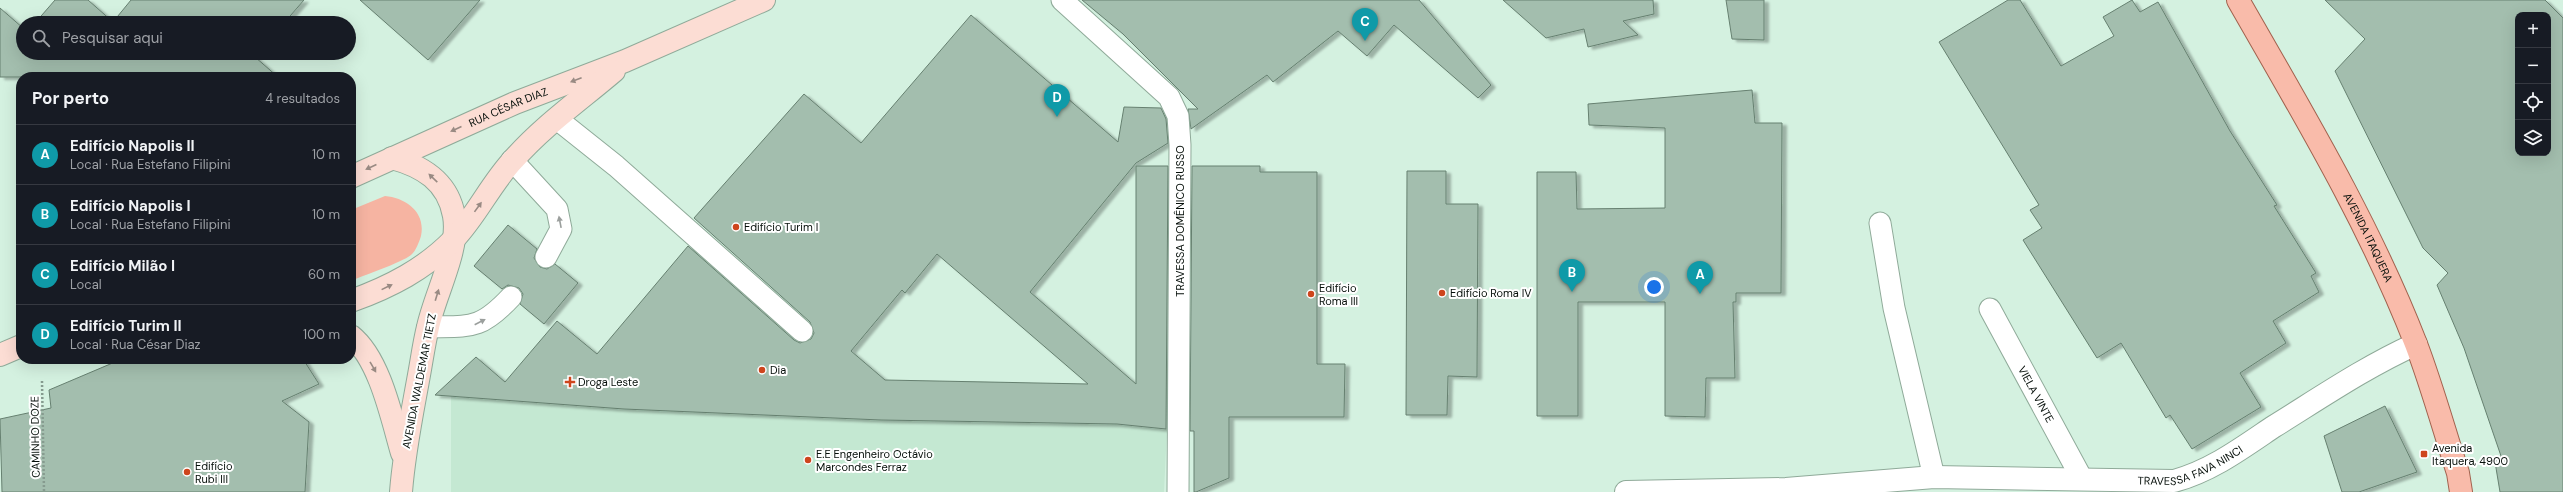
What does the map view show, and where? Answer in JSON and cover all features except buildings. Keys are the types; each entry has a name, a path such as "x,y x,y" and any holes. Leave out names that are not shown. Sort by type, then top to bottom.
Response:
{"main road":[{"name":"AVENIDA ITAQUERA","path":"2238,0 2334,167 2382,264 2416,344 2458,473 2461,492"}],"street":[{"name":"RUA CÉSAR DIAZ","path":"392,158 515,102 626,61 764,0"},
{"name":"RUA CÉSAR DIAZ","path":"454,238 512,160 557,119 626,61"},
{"path":"356,175 392,158 414,164 433,176 447,194 454,216 454,238 404,279 356,299"},
{"name":"AVENIDA WALDEMAR TIETZ","path":"401,492 403,456 428,327 454,238"},
{"name":"AVENIDA WALDEMAR TIETZ","path":"356,340 380,379 403,456"},
{"name":"TRAVESSA FAVA NINCI","path":"1626,492 1786,489 1934,477 2174,481 2190,477 2214,466 2341,384 2385,358 2416,344"},
{"path":"0,355 16,348"}],"lane":[{"name":"TRAVESSA DOMÊNICO RUSSO","path":"1062,0 1150,77 1169,97 1178,116 1180,144 1178,492"},
{"path":"557,119 616,166 802,331"},
{"path":"512,160 557,209 561,229 546,257"},
{"path":"1880,223 1894,308 1934,477"},
{"path":"428,327 473,326 494,315 511,297"},
{"name":"VIELA VINTE","path":"1990,309 2082,479"}],"path":[{"name":"CAMINHO DOZE","path":"42,381 44,492"}],"shaded area":[{"path":"385,196 393,197 407,203 417,213 422,227 421,236 416,249 406,258 356,279 356,208"},
{"name":"E.E Engenheiro Octávio Marcondes Ferraz","path":"451,396 624,409 881,420 1117,424 1167,429 1164,492 451,492"}],"place":[{"name":"Edifício Milão I","path":"1365,41"},
{"name":"Edifício Turim II","path":"1057,117"},
{"name":"Edifício Turim I","path":"736,227"},
{"name":"Edifício Napolis I","path":"1572,292"},
{"name":"Edifício Roma IV","path":"1442,293"},
{"name":"Edifício Roma III","path":"1311,294"},
{"name":"Edifício Napolis II","path":"1700,294"},
{"name":"Dia","path":"762,370"},
{"name":"Droga Leste","path":"570,382"},
{"name":"Avenida Itaquera, 4900","path":"2424,454"},
{"name":"E.E Engenheiro Octávio Marcondes Ferraz","path":"808,460"},
{"name":"Edifício Rubi III","path":"187,472"}]}
